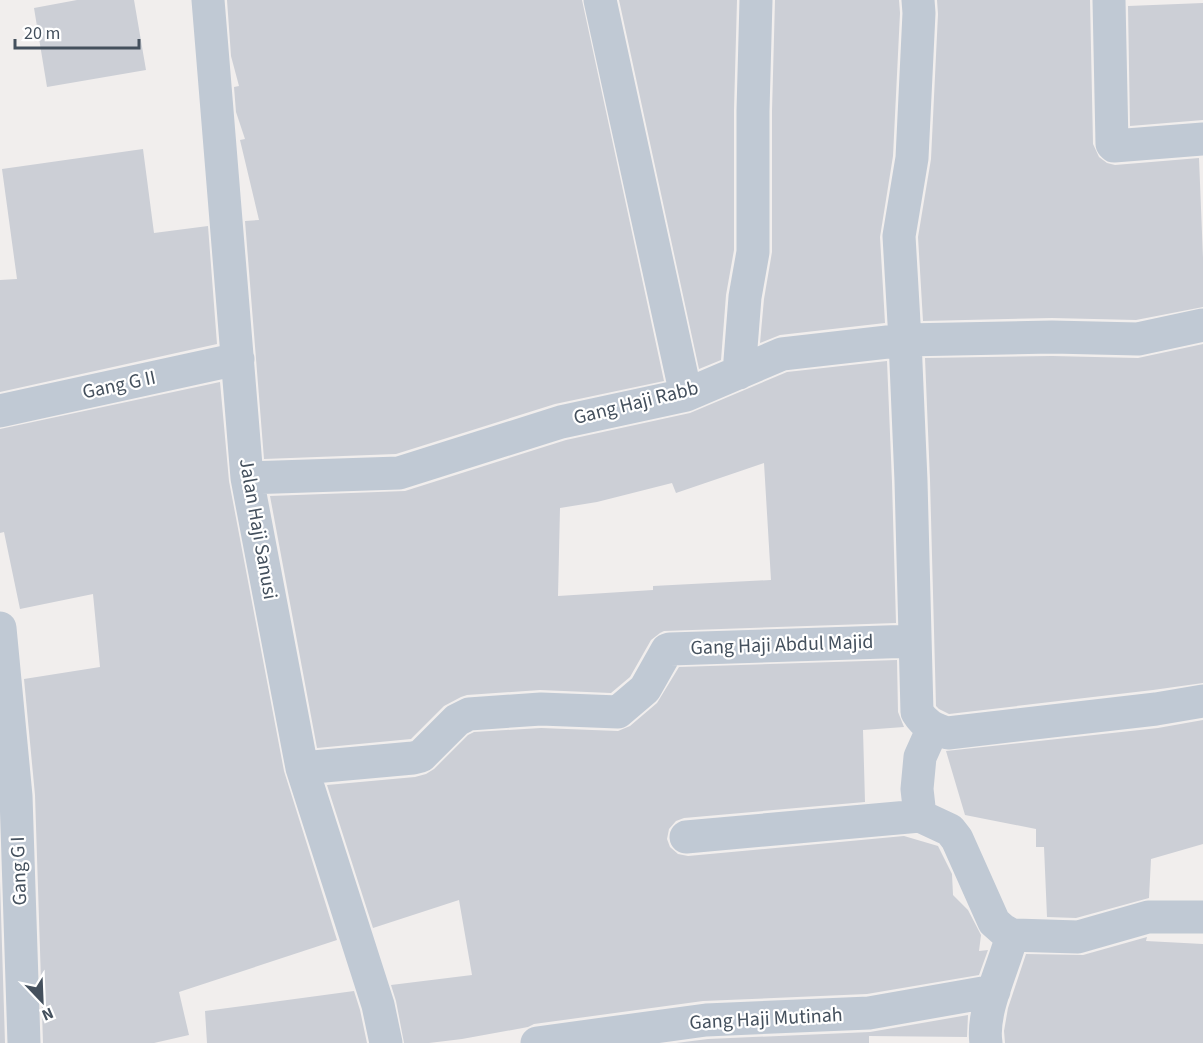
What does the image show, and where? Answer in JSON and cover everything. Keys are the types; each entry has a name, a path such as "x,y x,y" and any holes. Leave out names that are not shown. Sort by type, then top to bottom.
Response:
{"street":[{"name":"Jalan Haji Sanusi","path":"208,0 247,478 302,768 378,1005 386,1043"},
{"path":"600,0 686,395"},
{"path":"738,372 745,297 753,252 756,0"},
{"path":"918,0 912,158 899,236 905,340 917,712 922,721 948,733 1156,709 1203,701"},
{"path":"1109,0 1112,144 1114,146 1203,139"},
{"name":"Gang Haji Rabb","path":"247,478 399,473 561,422 686,395 782,354 905,340 1052,337 1138,339 1203,325"},
{"name":"Gang G II","path":"0,411 238,359"},
{"name":"Gang G I","path":"0,628 16,796 10,886 24,1043"},
{"name":"Gang Haji Abdul Majid","path":"302,768 421,756 458,720 469,714 541,709 619,712 645,689 667,650 670,649 915,641"},
{"path":"920,816 917,789 920,757 933,728"},
{"path":"686,837 920,816 950,830 957,839 994,922 1012,935 1078,936 1148,917 1203,917"},
{"path":"986,1043 984,1031 1012,935"},
{"name":"Gang Haji Mutinah","path":"537,1043 706,1020 869,1013 994,991"}],"building":[{"path":"77,0 134,0 146,70 47,87 34,8"},
{"path":"227,0 582,0 664,381 555,404 396,454 264,459 245,221 259,220 240,140 245,139 236,112 234,87 239,86 231,56"},
{"path":"619,0 737,0 734,250 726,295 721,360 699,369"},
{"path":"775,0 899,0 900,13 893,156 880,237 885,323 780,335 760,343 772,252"},
{"path":"937,0 1090,0 1093,144 1099,157 1115,165 1199,158 1203,307 1136,320 1052,318 923,321 918,237 931,159"},
{"path":"1203,3 1203,120 1130,126 1128,6"},
{"path":"143,149 154,233 208,226 217,344 0,392 0,280 17,279 2,169"},
{"path":"1203,344 1203,683 949,714 939,709 936,706 925,358 1052,356 1138,358"},
{"path":"887,361 896,623 664,631 651,640 630,677 611,693 540,690 467,695 444,706 411,739 317,748 270,496 405,491 566,440 690,413 787,372","holes":["764,463 771,580 653,586 653,590 558,596 560,508 597,502 672,483 676,493"]},
{"path":"220,382 229,481 284,771 337,940 179,992 189,1035 154,1043 43,1043 35,795 24,679 100,667 93,594 20,609 4,532 0,533 0,429"},
{"path":"897,660 898,712 904,727 863,730 865,802 684,818 676,821 669,829 667,839 670,847 678,854 688,856 904,836 938,846 952,874 953,895 968,910 981,935 979,951 988,950 979,975 867,994 703,1001 534,1024 462,1039 404,1043 391,985 472,975 459,900 373,928 327,785 426,774 474,732 541,728 618,731 630,726 657,703 679,667"},
{"path":"1203,720 1203,844 1151,859 1149,898 1076,918 1047,917 1044,847 1036,847 1036,829 965,815 946,751 1158,728"},
{"path":"0,881 5,1043 0,1043"},
{"path":"1147,937 1146,941 1203,944 1203,1043 1005,1043 1004,1031 1008,1008 1026,954 1083,955"},
{"path":"354,991 367,1043 207,1043 205,1011"},
{"path":"968,1015 967,1037 869,1036 869,1043 676,1043 708,1039 870,1032"}]}
